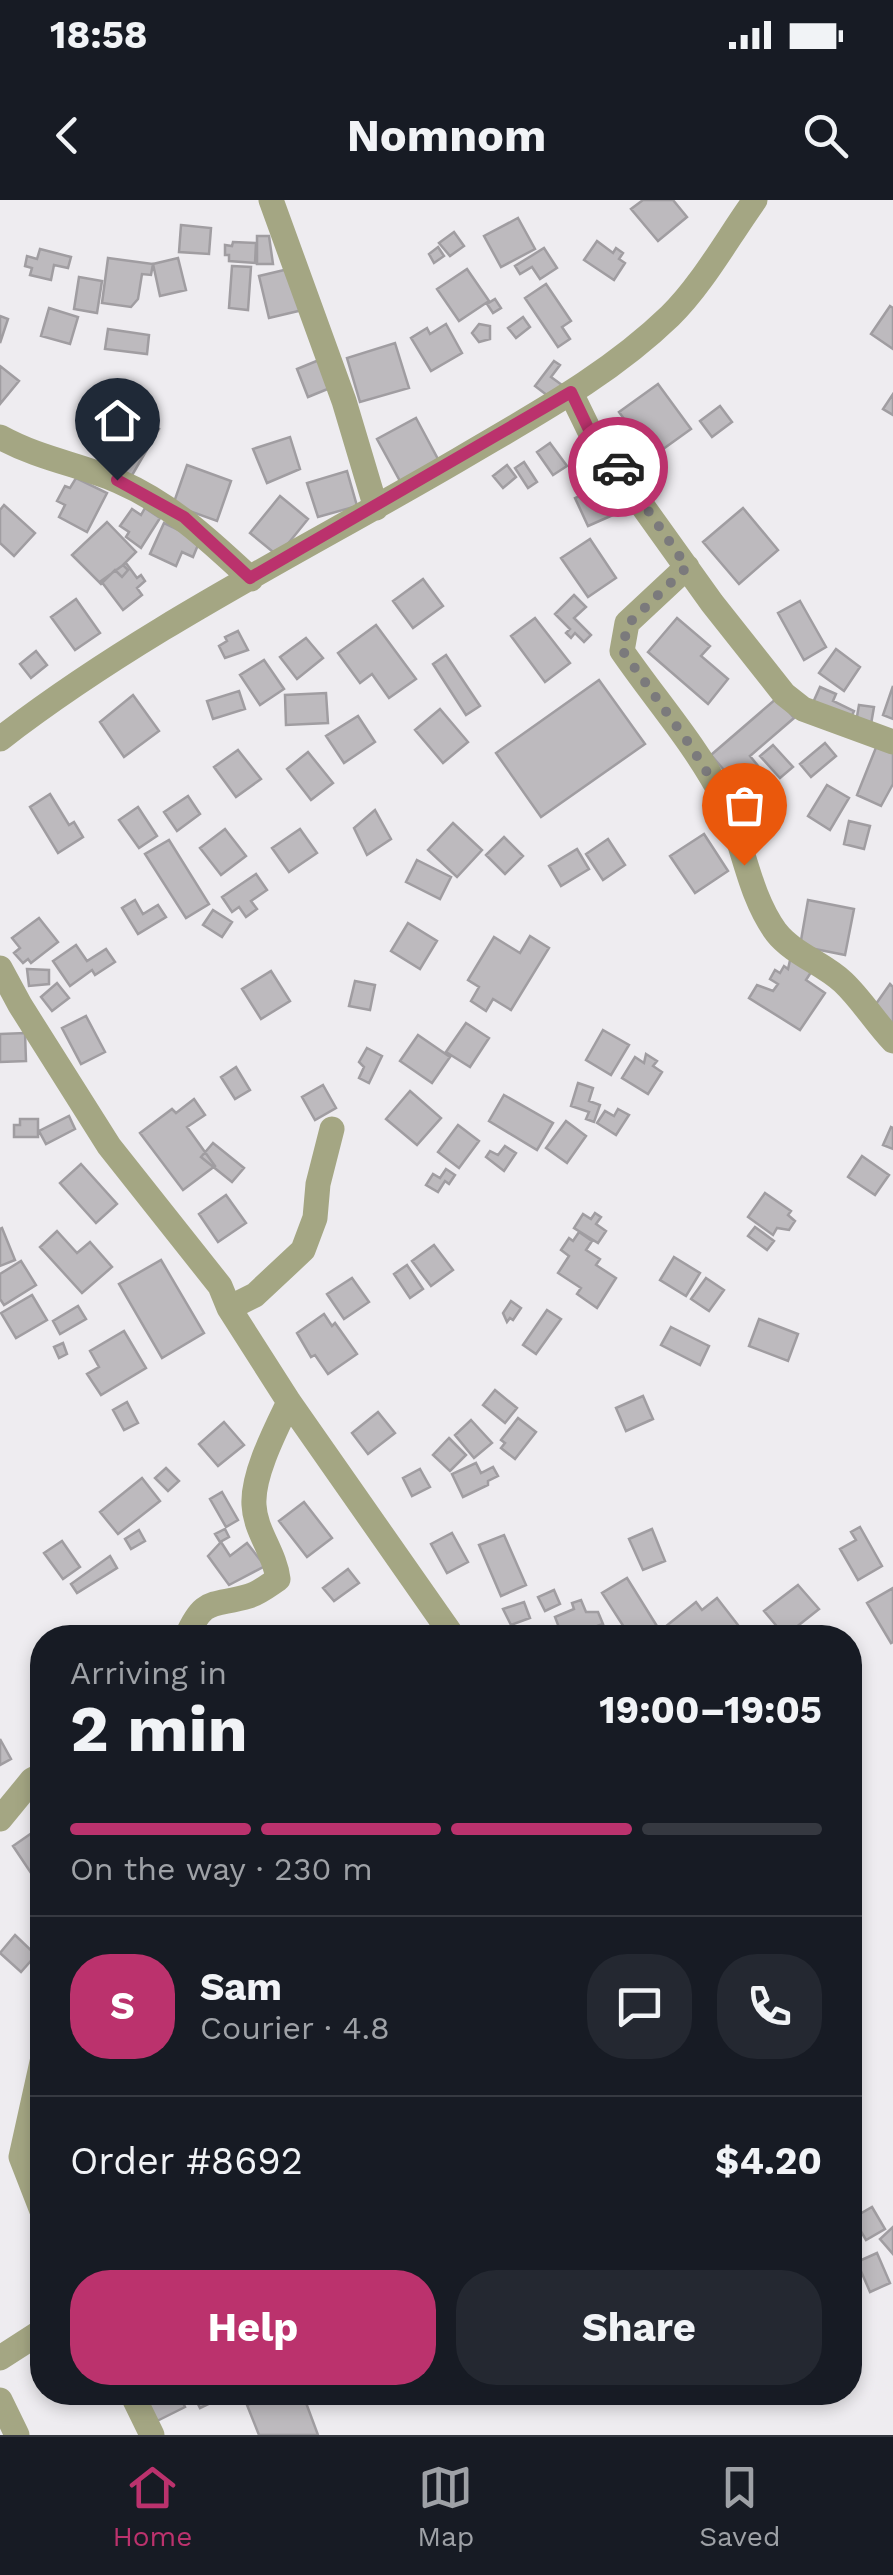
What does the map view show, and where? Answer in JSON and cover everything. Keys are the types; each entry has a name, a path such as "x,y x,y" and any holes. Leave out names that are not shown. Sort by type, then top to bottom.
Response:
{"street":[{"path":"270,200 344,401 376,508"},
{"path":"0,740 42,707 178,620 376,508 571,392 634,349 674,312 755,200"},
{"path":"571,392 591,434 784,694 803,709 893,742"},
{"path":"0,438 32,454 117,480 178,513 250,578"},
{"path":"687,567 628,624 622,650 723,798 744,865 776,932 844,983 893,1041"},
{"path":"0,968 110,1146 220,1286 229,1308 289,1402 445,1625"},
{"path":"229,1308 255,1295 303,1250 315,1218 324,1152 332,1129"},
{"path":"191,1625 196,1614 220,1600 251,1596 278,1579 276,1560 254,1505 268,1445 289,1402"},
{"path":"0,1819 30,1782"},
{"path":"30,2116 21,2157 30,2180"},
{"path":"0,2358 30,2339"},
{"path":"0,2400 18,2435"},
{"path":"137,2405 152,2435"}],"building":[{"path":"643,200 673,200 687,217 658,241 631,209"},
{"path":"518,218 535,249 501,267 484,236"},
{"path":"181,225 211,228 209,254 179,252"},
{"path":"454,232 464,246 450,256 439,243"},
{"path":"257,236 269,236 273,264 257,264"},
{"path":"597,241 613,253 616,248 623,253 619,259 625,263 614,280 584,260"},
{"path":"233,242 256,243 255,263 229,261 225,245 232,246"},
{"path":"438,247 444,256 434,263 429,254"},
{"path":"544,248 557,268 540,279 532,267 520,274 515,266"},
{"path":"40,249 71,257 68,268 54,265 51,280 30,275 32,268 25,266 27,256 37,259"},
{"path":"108,258 153,264 151,275 142,274 138,299 131,307 102,303"},
{"path":"178,258 186,290 160,296 153,264"},
{"path":"232,266 251,267 248,310 229,308"},
{"path":"301,266 311,308 269,318 259,276"},
{"path":"467,269 489,301 459,321 437,289"},
{"path":"79,277 102,281 97,313 74,309"},
{"path":"546,284 571,321 562,327 570,339 558,347 525,298"},
{"path":"495,299 501,308 493,313 487,304"},
{"path":"890,306 893,308 893,349 871,334"},
{"path":"49,308 78,317 70,344 41,336"},
{"path":"0,316 8,319 0,343"},
{"path":"523,317 530,327 516,338 508,328"},
{"path":"446,324 462,353 431,371 411,338 427,328 430,334"},
{"path":"479,324 490,326 490,339 479,342 472,333"},
{"path":"108,329 149,335 147,354 105,349"},
{"path":"395,343 409,388 360,402 347,358"},
{"path":"324,358 335,386 308,397 297,369"},
{"path":"554,361 560,365 551,377 562,385 552,399 535,386"},
{"path":"0,366 19,381 0,404"},
{"path":"658,384 691,429 652,457 619,412"},
{"path":"893,394 893,415 883,409"},
{"path":"720,406 732,422 712,437 700,421"},
{"path":"134,414 159,429 131,477 106,463"},
{"path":"416,418 439,461 400,481 377,439"},
{"path":"290,437 300,469 267,483 253,449"},
{"path":"550,443 567,466 553,475 537,452"},
{"path":"586,456 588,472 577,473 575,458"},
{"path":"524,462 537,482 528,488 515,468"},
{"path":"187,465 231,481 217,521 173,505"},
{"path":"507,465 516,477 503,488 493,476"},
{"path":"347,471 357,506 318,517 307,483"},
{"path":"76,478 107,493 87,532 59,517 65,505 57,501 65,486 70,488"},
{"path":"609,482 622,511 588,526 575,498"},
{"path":"280,496 308,519 278,556 250,533"},
{"path":"4,505 35,533 14,556 0,543 0,510"},
{"path":"145,508 160,518 141,548 126,537 129,532 120,526 132,509 141,515"},
{"path":"743,508 778,550 739,584 703,542"},
{"path":"107,522 136,552 123,565 128,570 122,577 115,570 101,584 72,555"},
{"path":"164,523 200,540 193,557 182,552 176,566 150,554"},
{"path":"590,539 616,578 588,597 561,558"},
{"path":"126,563 137,578 141,575 145,581 137,588 142,595 123,610 101,581"},
{"path":"423,579 443,606 413,628 393,601"},
{"path":"574,595 586,607 574,618 591,635 584,642 575,633 571,638 566,633 570,629 555,614"},
{"path":"76,599 100,633 75,650 51,617"},
{"path":"800,601 826,647 804,660 778,613"},
{"path":"535,618 570,663 545,682 511,636"},
{"path":"677,618 710,646 701,656 728,679 708,704 648,652"},
{"path":"376,625 416,679 389,698 372,674 360,683 338,653"},
{"path":"238,631 248,650 225,658 219,646 227,641 225,637"},
{"path":"306,638 323,658 297,679 280,657"},
{"path":"836,649 860,667 844,691 819,673"},
{"path":"36,651 47,665 31,678 20,664"},
{"path":"446,655 480,706 466,715 433,664"},
{"path":"264,660 284,689 260,705 240,675"},
{"path":"599,680 645,744 541,817 496,753"},
{"path":"893,686 893,719 883,715"},
{"path":"820,687 836,694 833,701 854,711 849,722 812,705"},
{"path":"239,691 245,709 213,719 207,701"},
{"path":"326,693 328,723 286,725 285,695"},
{"path":"133,695 159,731 124,757 100,722"},
{"path":"777,698 794,718 750,756 763,772 750,783 738,770 730,777 711,755"},
{"path":"859,705 874,707 870,730 855,728"},
{"path":"440,709 468,742 443,763 415,730"},
{"path":"358,716 375,742 344,763 326,736"},
{"path":"825,743 836,756 811,777 800,764"},
{"path":"773,745 793,767 780,778 760,756"},
{"path":"877,745 893,751 893,784 881,806 857,795"},
{"path":"238,750 261,779 236,797 214,767"},
{"path":"308,752 333,783 311,800 287,769"},
{"path":"827,785 849,798 830,830 808,816"},
{"path":"50,794 69,825 74,822 83,837 58,853 30,807"},
{"path":"188,796 200,814 177,831 164,812"},
{"path":"138,807 157,836 139,848 119,820"},
{"path":"375,810 391,839 367,855 354,828"},
{"path":"849,821 870,826 864,849 844,844"},
{"path":"453,823 482,850 457,877 428,850"},
{"path":"225,829 246,856 221,875 200,848"},
{"path":"300,829 317,853 289,872 272,848"},
{"path":"704,834 728,871 695,893 670,856"},
{"path":"504,837 523,856 505,874 486,855"},
{"path":"608,839 625,865 603,880 586,854"},
{"path":"169,840 209,904 186,918 145,854"},
{"path":"577,849 589,869 561,886 549,866"},
{"path":"417,860 451,877 440,899 406,882"},
{"path":"256,874 267,890 251,901 257,909 246,917 239,907 232,912 222,897"},
{"path":"135,900 143,914 158,905 166,917 138,934 122,908"},
{"path":"808,900 854,909 845,955 800,946"},
{"path":"213,910 232,922 222,937 203,925"},
{"path":"39,918 58,942 31,963 28,959 23,963 14,953 20,948 12,938"},
{"path":"408,923 437,941 420,969 391,951"},
{"path":"530,936 549,948 511,1010 493,999 486,1011 471,1001 479,987 468,980 494,937 520,953"},
{"path":"76,945 87,961 106,949 115,962 95,975 92,970 70,986 53,961"},
{"path":"791,956 817,963 806,980 825,993 800,1030 749,998 757,985 773,991 778,984 770,979 775,970 780,973 784,966 788,969"},
{"path":"27,969 49,970 49,984 29,986"},
{"path":"271,971 290,1001 261,1019 242,989"},
{"path":"355,981 375,985 370,1010 349,1006"},
{"path":"57,983 69,998 52,1011 41,997"},
{"path":"890,984 893,1021 890,1026 871,1011"},
{"path":"86,1016 105,1052 81,1064 62,1028"},
{"path":"466,1023 489,1038 470,1067 446,1052"},
{"path":"603,1030 629,1045 611,1075 586,1060"},
{"path":"25,1033 26,1061 0,1062 0,1034"},
{"path":"418,1035 450,1057 432,1083 400,1061"},
{"path":"367,1048 382,1056 369,1083 359,1078 364,1067 359,1062"},
{"path":"646,1054 657,1061 653,1066 662,1072 648,1094 622,1078 635,1057 644,1063"},
{"path":"236,1067 250,1090 235,1099 221,1077"},
{"path":"578,1083 593,1088 589,1101 600,1105 594,1122 586,1119 589,1112 571,1106"},
{"path":"323,1085 336,1108 315,1120 302,1097"},
{"path":"410,1091 441,1118 417,1145 386,1119"},
{"path":"504,1095 553,1123 537,1150 489,1121"},
{"path":"194,1099 205,1115 187,1127 215,1166 183,1190 140,1133 172,1109 176,1113"},
{"path":"618,1109 629,1115 616,1135 597,1123 605,1111 614,1116"},
{"path":"69,1116 75,1129 46,1144 39,1131"},
{"path":"20,1119 38,1119 38,1137 14,1137 14,1125 20,1125"},
{"path":"566,1121 586,1136 567,1163 546,1148"},
{"path":"458,1125 479,1141 459,1168 438,1152"},
{"path":"893,1128 893,1149 883,1145"},
{"path":"213,1143 244,1168 232,1182 201,1157"},
{"path":"505,1146 516,1153 504,1171 486,1157 490,1151 498,1155"},
{"path":"862,1156 889,1175 875,1195 848,1177"},
{"path":"81,1164 117,1204 96,1223 60,1183"},
{"path":"446,1169 455,1175 449,1184 445,1181 438,1192 426,1185 433,1174 440,1178"},
{"path":"765,1193 791,1211 788,1215 795,1221 789,1230 777,1228 773,1235 748,1217"},
{"path":"226,1195 246,1223 218,1242 199,1214"},
{"path":"595,1213 601,1217 596,1224 606,1231 598,1243 574,1228 583,1214 591,1219"},
{"path":"755,1227 774,1241 767,1250 748,1236"},
{"path":"0,1229 15,1260 0,1266"},
{"path":"57,1231 77,1253 90,1242 112,1267 82,1293 40,1247"},
{"path":"579,1232 592,1241 586,1250 600,1259 596,1265 616,1278 597,1308 577,1294 581,1288 558,1273 569,1256 561,1250"},
{"path":"434,1245 453,1270 431,1286 412,1261"},
{"path":"674,1257 700,1273 686,1296 660,1280"},
{"path":"161,1260 204,1333 162,1358 119,1284"},
{"path":"21,1261 36,1285 4,1305 0,1299 0,1274"},
{"path":"407,1265 423,1289 410,1298 394,1274"},
{"path":"352,1278 369,1302 344,1319 327,1294"},
{"path":"706,1278 724,1290 709,1311 691,1299"},
{"path":"32,1295 47,1320 16,1338 1,1313"},
{"path":"511,1301 521,1308 507,1322 503,1313"},
{"path":"78,1306 86,1319 60,1334 53,1321"},
{"path":"547,1310 561,1319 536,1354 523,1345"},
{"path":"324,1314 357,1354 328,1374 315,1355 311,1357 297,1333"},
{"path":"759,1319 798,1334 788,1361 749,1346"},
{"path":"671,1327 709,1346 700,1365 661,1345"},
{"path":"124,1331 146,1368 101,1395 87,1374 99,1367 90,1351"},
{"path":"63,1343 67,1354 59,1358 54,1347"},
{"path":"495,1390 517,1408 505,1423 483,1405"},
{"path":"643,1396 653,1419 626,1431 616,1408"},
{"path":"127,1402 138,1423 124,1430 113,1410"},
{"path":"378,1412 395,1433 368,1454 352,1433"},
{"path":"518,1418 536,1432 515,1459 501,1448 505,1443 501,1440"},
{"path":"471,1420 492,1443 474,1458 455,1435"},
{"path":"224,1422 244,1445 218,1466 199,1444"},
{"path":"449,1438 466,1455 450,1471 433,1455"},
{"path":"476,1463 481,1473 493,1467 498,1476 463,1497 452,1474"},
{"path":"166,1468 179,1481 168,1491 155,1478"},
{"path":"420,1469 430,1487 412,1496 403,1478"},
{"path":"142,1478 160,1501 118,1534 100,1512"},
{"path":"222,1492 238,1520 226,1527 210,1499"},
{"path":"304,1502 332,1538 307,1557 279,1521"},
{"path":"860,1527 882,1566 858,1580 840,1549 856,1540 851,1532"},
{"path":"225,1529 229,1537 220,1542 215,1534"},
{"path":"652,1529 665,1561 643,1570 629,1539"},
{"path":"139,1530 145,1541 131,1549 125,1539"},
{"path":"452,1533 468,1562 447,1573 431,1544"},
{"path":"504,1535 526,1585 501,1596 479,1545"},
{"path":"62,1541 80,1567 63,1579 44,1553"},
{"path":"221,1542 230,1556 247,1543 265,1566 229,1585 208,1556"},
{"path":"110,1556 117,1568 77,1593 71,1584"},
{"path":"348,1569 359,1583 334,1601 323,1588"},
{"path":"627,1578 656,1625 623,1625 602,1593"},
{"path":"798,1585 819,1609 799,1625 776,1625 764,1611"},
{"path":"893,1588 893,1642 891,1643 867,1603"},
{"path":"554,1590 560,1604 545,1611 538,1597"},
{"path":"717,1598 738,1625 667,1625 696,1602 702,1610"},
{"path":"581,1600 586,1612 598,1612 603,1624 558,1625 555,1617 574,1609 572,1603"},
{"path":"524,1602 530,1618 511,1625 503,1609"},
{"path":"0,1739 11,1759 0,1765"},
{"path":"30,1834 30,1872 13,1846"},
{"path":"15,1935 30,1949 30,1962 21,1972 0,1953"},
{"path":"872,2207 885,2229 866,2240 862,2213"},
{"path":"893,2227 893,2254 880,2239"},
{"path":"877,2253 890,2283 870,2292 862,2274 862,2260"},
{"path":"147,2405 184,2405 185,2407 151,2424"},
{"path":"247,2405 307,2405 318,2435 259,2435"}],"way so far":[{"path":"618,467 687,567 628,624 622,650 723,798 744,865"}],"route":[{"path":"117,480 184,517 250,578 571,392 591,434 618,467"}]}
